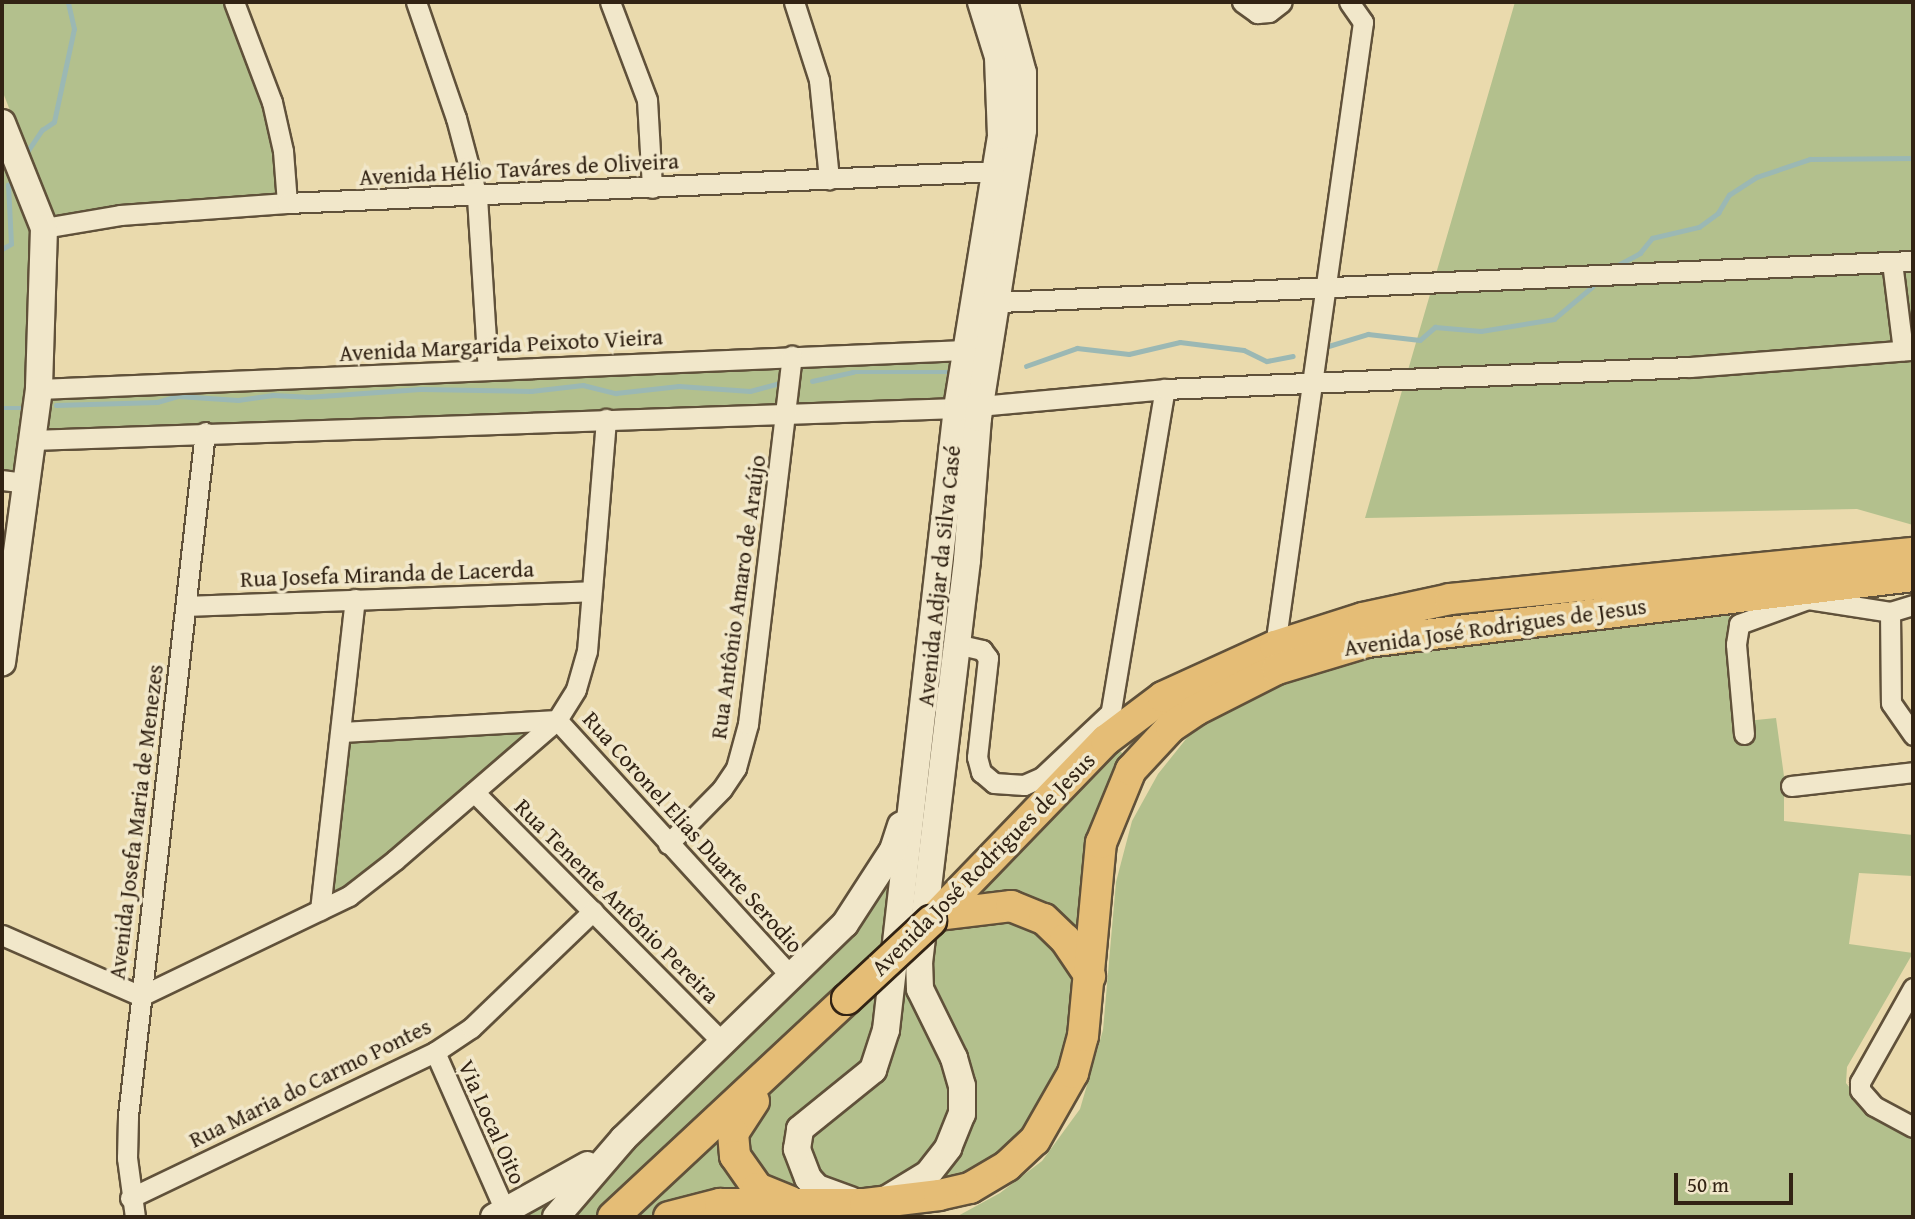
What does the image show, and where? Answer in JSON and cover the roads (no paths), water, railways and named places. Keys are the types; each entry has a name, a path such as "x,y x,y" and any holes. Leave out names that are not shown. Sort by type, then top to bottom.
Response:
{"main road":[{"path":"981,2 1012,77"},
{"path":"1004,2 1012,77"},
{"name":"Avenida Adjar da Silva Casé","path":"1012,77 965,350 968,407 956,644 919,963 920,989 954,1058 962,1114 948,1148 928,1174 873,1203 817,1188 807,1178 797,1149 800,1129 873,1070 886,1030 919,763 968,407 999,302 1023,130 1012,77"},
{"path":"2,123 44,228 39,389 32,440 14,482 3,650"},
{"name":"Avenida José Rodrigues de Jesus","path":"613,1217 934,918 1107,727 1163,698 1275,646 1363,618 1450,599 1913,553"},
{"name":"Avenida José Rodrigues de Jesus","path":"669,1217 720,1204 873,1203 970,1188 1007,1166 1035,1140 1073,1073 1083,1036 1101,843 1119,797 1144,754 1196,710 1277,669 1367,642 1806,593 1913,576"},
{"path":"499,1214 571,1178 622,1139 845,925 893,850 919,763"},
{"path":"934,918 1011,906 1044,919 1065,939 1090,976"},
{"path":"772,1070 733,1133 735,1156 757,1188 772,1197 806,1205"},
{"path":"556,1217 622,1139"}],"street":[{"path":"234,2 272,102 283,151 287,203"},
{"path":"416,2 456,118 477,197 488,370"},
{"path":"610,2 647,100 652,188"},
{"path":"793,2 819,80 829,179"},
{"path":"1242,2 1257,13 1269,12 1282,2"},
{"path":"1275,646 1309,383 1363,22 1349,2"},
{"name":"Avenida Hélio Taváres de Oliveira","path":"44,228 120,215 287,203 477,197 997,171"},
{"path":"999,302 1913,261"},
{"path":"32,440 968,407 1165,389 1690,367 1908,350 1892,262"},
{"name":"Avenida Margarida Peixoto Vieira","path":"39,389 965,350"},
{"name":"Rua Antônio Amaro de Araújo","path":"668,844 722,789 736,768 748,724 788,414 792,356"},
{"path":"956,644 982,650 988,658 977,757 981,772 994,783 1024,785 1042,777 1107,727 1165,389"},
{"path":"2,935 141,996 320,910 369,882 557,720 582,671 606,419"},
{"name":"Avenida Josefa Maria de Menezes","path":"135,1217 130,1198 128,1116 205,432"},
{"name":"Rua Josefa Miranda de Lacerda","path":"187,606 589,591"},
{"path":"1744,734 1736,630 1739,624 1806,593 1890,612 1913,605"},
{"path":"320,910 355,599"},
{"path":"1890,612 1891,703 1913,735"},
{"path":"342,732 557,720"},
{"name":"Rua Coronel Elias Duarte Serodio","path":"557,720 792,977"},
{"path":"1791,786 1913,772"},
{"name":"Rua Tenente Antônio Pereira","path":"474,792 724,1044"},
{"name":"Rua Maria do Carmo Pontes","path":"130,1198 435,1052 471,1028 593,911"},
{"path":"1913,988 1864,1072 1860,1090 1874,1105 1913,1127"},
{"name":"Via Local Oito","path":"435,1052 499,1214"}],"waterway":[{"path":"25,155 42,130 54,122 74,29 68,2"},
{"path":"1616,266 1640,253 1652,238 1699,227 1718,213 1729,195 1757,177 1810,159 1913,158"},
{"path":"2,249 11,244 8,185"},
{"path":"1322,348 1368,334 1420,340 1435,327 1481,331 1554,319 1592,287"},
{"path":"1026,366 1077,348 1129,354 1180,342 1244,350 1267,361 1293,356"},
{"path":"812,381 853,372 947,372"},
{"path":"56,405 157,402 178,396 238,400 273,395 307,397 420,389 531,391 583,385 616,393 679,386 750,391 779,383"},
{"path":"2,408 26,408"}]}
